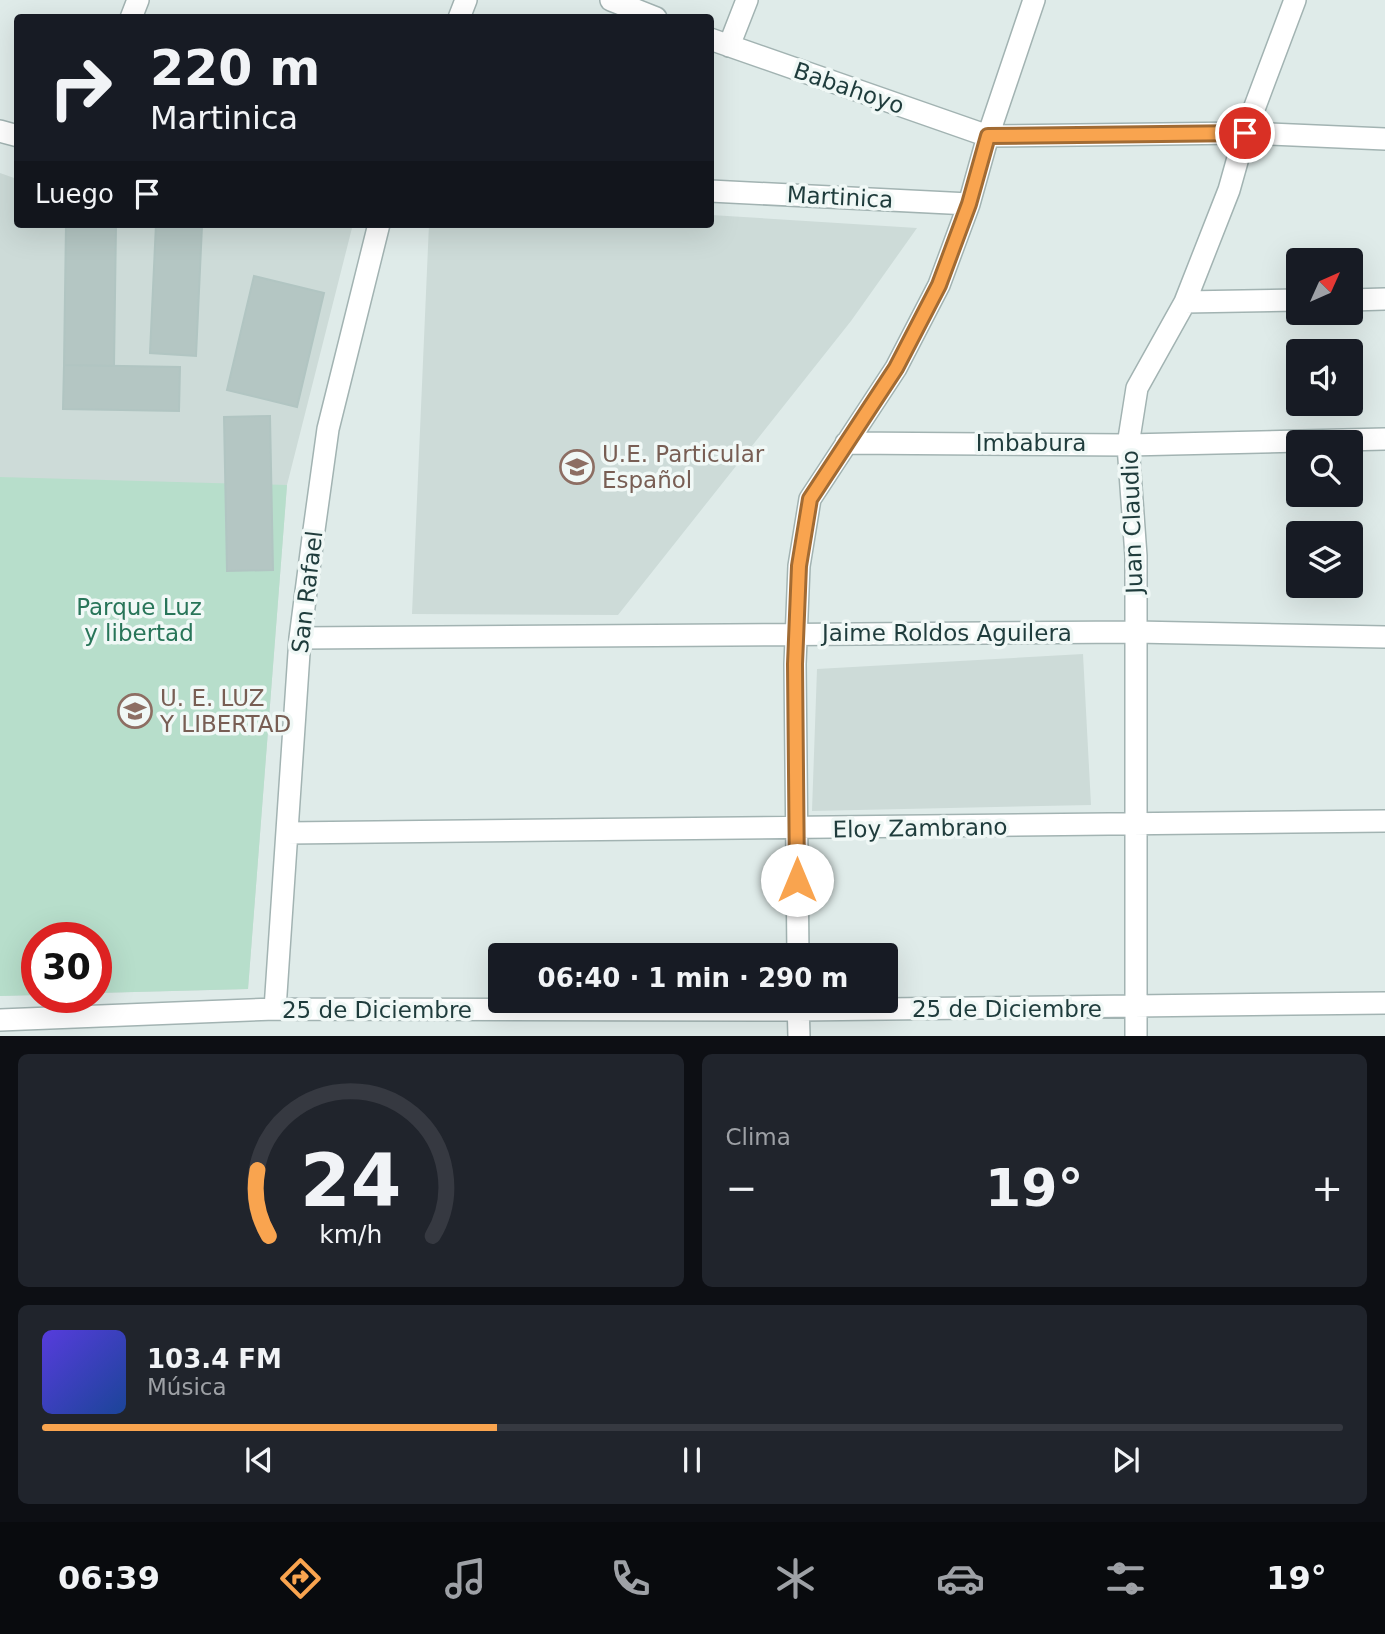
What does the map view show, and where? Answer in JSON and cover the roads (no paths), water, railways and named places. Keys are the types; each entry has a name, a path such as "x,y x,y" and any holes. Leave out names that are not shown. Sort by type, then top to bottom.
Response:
{"street":[{"path":"611,0 646,14"},
{"path":"720,42 747,0"},
{"path":"797,943 796,633 799,566 810,499 896,368 933,297 969,204 988,136 1034,0"},
{"name":"Juan Claudio","path":"1136,1035 1136,556 1128,445 1137,388 1185,302 1229,190 1245,133 1295,0"},
{"name":"Babahoyo","path":"720,42 988,136"},
{"path":"988,136 1245,133 1385,139"},
{"name":"Martinica","path":"714,191 969,204"},
{"name":"San Rafael","path":"275,1009 300,638 328,429 378,228"},
{"path":"1363,300 1385,299"},
{"path":"1185,302 1286,300"},
{"name":"Imbabura","path":"846,443 1128,445 1385,439"},
{"name":"Jaime Roldos Aguilera","path":"300,638 1136,632 1385,637"},
{"name":"Eloy Zambrano","path":"287,833 1385,821"},
{"name":"25 de Diciembre","path":"898,1007 1136,1008 1385,1003"},
{"name":"25 de Diciembre","path":"0,1020 275,1009 488,1008"},
{"path":"798,1013 799,1035"}],"place":[{"name":"U.E. Particular Español","path":"577,467"},
{"name":"U. E. LUZ Y LIBERTAD","path":"135,711"}],"park label":[{"name":"Parque Luz y libertad","path":"139,620"}]}
